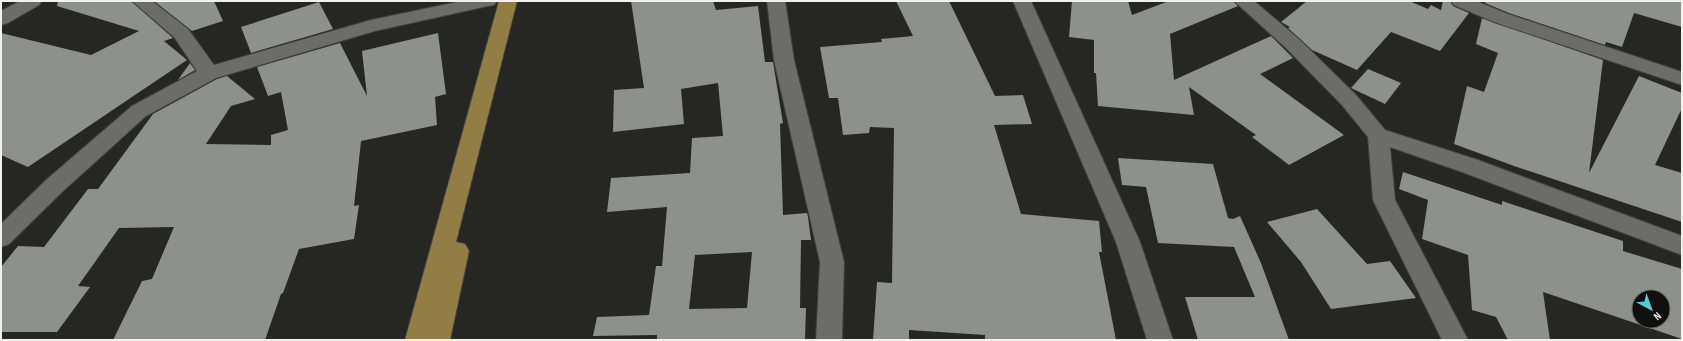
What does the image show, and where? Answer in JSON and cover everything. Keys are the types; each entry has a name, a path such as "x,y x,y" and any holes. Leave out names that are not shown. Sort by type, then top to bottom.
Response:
{"main road":[{"path":"418,340 446,264 474,151 508,1"},
{"path":"474,151 515,1"},
{"path":"437,340 446,264"}],"street":[{"path":"141,1 180,33 209,73"},
{"path":"1,238 54,186 139,111 209,73 371,26 488,1"},
{"path":"776,1 784,60 832,262 829,340"},
{"path":"1022,1 1128,242 1160,340"},
{"path":"1243,1 1299,50 1349,100 1378,135 1470,166 1682,246"},
{"path":"1460,1 1501,18 1682,79"},
{"path":"1,20 17,5"},
{"path":"1378,135 1384,200 1455,340"}],"building":[{"path":"58,1 131,1 173,38 164,41 187,60 28,167 1,155 1,33 91,55 139,31 57,6"},
{"path":"154,1 214,1 223,21 192,31"},
{"path":"631,1 713,1 716,10 758,6 765,62 773,62 783,123 780,124 783,215 807,213 808,217 811,240 801,240 800,308 806,308 805,340 657,340 657,335 593,336 597,317 649,315 656,266 662,266 667,207 607,212 611,178 690,173 692,138 723,136 718,83 681,89 684,124 613,132 614,90 644,88","holes":["752,252 747,308 689,309 695,255"]},
{"path":"896,1 949,1 995,96 1023,95 1032,124 994,125 1021,214 1099,221 1102,252 1099,252 1116,340 985,340 985,335 909,330 909,340 873,340 877,282 892,283 894,128 870,127 869,133 843,135 838,98 829,98 820,47 882,42 881,39 913,36"},
{"path":"1072,1 1128,1 1132,15 1169,1 1233,1 1238,6 1170,34 1174,80 1271,36 1293,58 1260,74 1344,135 1289,165 1252,137 1256,135 1189,87 1194,115 1098,106 1096,73 1094,73 1094,40 1069,37"},
{"path":"1307,1 1409,1 1428,9 1431,5 1441,10 1443,1 1450,1 1453,6 1469,13 1440,51 1391,32 1357,70 1312,50 1288,28 1290,27 1281,22"},
{"path":"1486,1 1682,1 1682,27 1634,13 1622,47 1606,42 1605,45 1509,13 1485,3"},
{"path":"319,2 333,29 251,53 241,27"},
{"path":"1482,18 1603,60 1589,173 1639,76 1682,93 1682,108 1655,165 1682,173 1682,222 1514,166 1454,144 1467,86 1484,92 1498,53 1476,44"},
{"path":"438,33 446,94 435,97 437,125 361,141 354,206 359,205 354,239 299,249 265,340 113,340 142,281 152,279 174,227 119,228 78,286 90,287 57,332 1,332 1,267 18,246 44,247 88,189 98,189 153,114 217,79 227,76 255,99 231,106 206,144 271,145 271,135 288,130 281,92 268,96 257,67 340,43 367,96 362,51"},
{"path":"190,63 195,70 178,80"},
{"path":"1368,69 1401,83 1385,104 1351,88"},
{"path":"1118,158 1213,164 1228,218 1233,219 1240,216 1261,263 1289,340 1198,340 1185,297 1255,297 1234,247 1158,243 1146,187 1122,185"},
{"path":"1403,172 1502,205 1502,201 1623,241 1623,251 1682,269 1682,339 1652,329 1671,329 1671,289 1631,289 1631,322 1543,292 1550,340 1508,340 1496,317 1472,310 1468,255 1422,239 1428,200 1399,189"},
{"path":"1317,209 1367,264 1390,261 1416,298 1331,309 1301,262 1267,222"}]}
